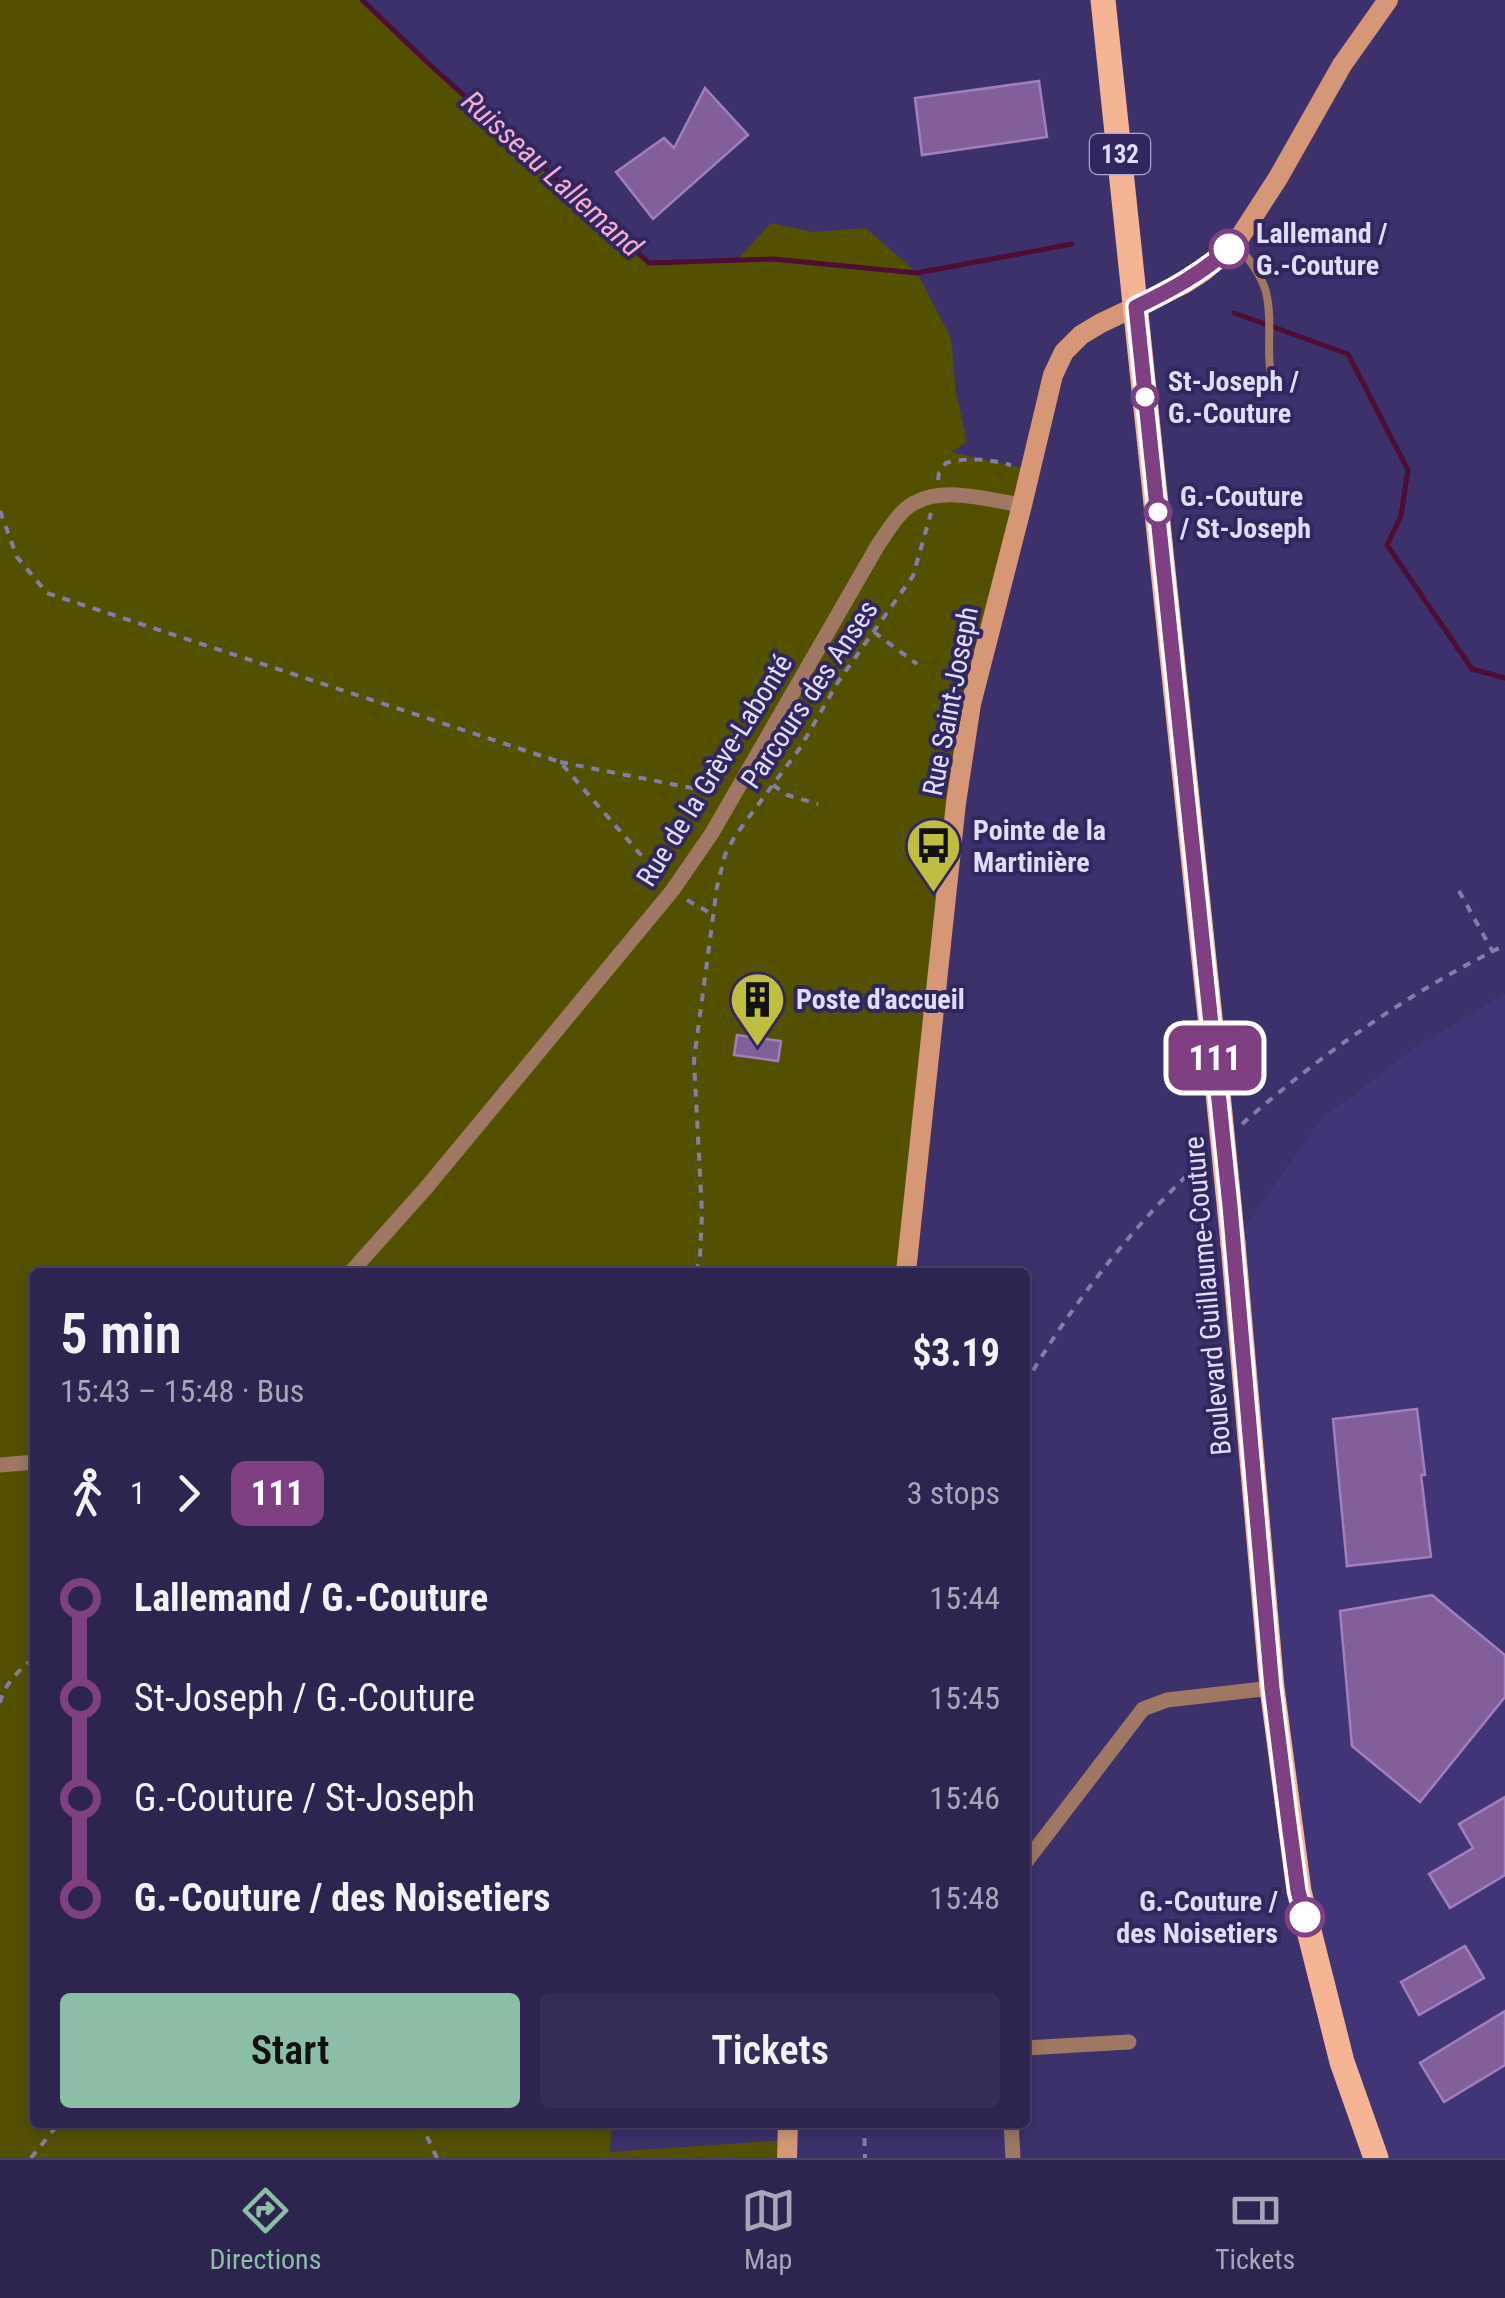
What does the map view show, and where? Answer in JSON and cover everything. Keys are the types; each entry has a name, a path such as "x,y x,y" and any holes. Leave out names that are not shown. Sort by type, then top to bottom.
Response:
{"main road":[{"name":"Boulevard Guillaume-Couture","path":"1103,0 1218,1092 1272,1688 1298,1891 1342,2062 1376,2158"}],"street":[{"name":"Rue Saint-Joseph","path":"906,1268 956,803 971,704 1053,375 1064,352 1081,335 1184,284 1236,244 1342,65 1388,0"},
{"path":"936,496 1022,505"},
{"name":"Rue de la Grève-Labonté","path":"355,1268 426,1188 672,891 712,833 878,545 912,504 936,496"},
{"path":"0,1464 30,1462"},
{"path":"1030,1856 1143,1709 1167,1700 1272,1688"},
{"path":"1030,2048 1129,2042"},
{"path":"787,2158 788,2128"},
{"path":"1011,2128 1012,2158"}],"lane":[{"path":"1236,244 1252,263 1266,292 1270,375"}],"path":[{"name":"Parcours des Anses","path":"697,1268 702,1214 694,1060 725,855 913,576 939,473 946,463 980,458 1031,470"},
{"path":"0,511 17,558 46,594 560,762 733,797"},
{"path":"874,632 917,664"},
{"path":"560,762 672,891 714,915"},
{"path":"773,784 787,795 818,804"},
{"path":"1458,891 1492,952"},
{"path":"0,1703 10,1682 30,1662"},
{"path":"31,2158 55,2128"},
{"path":"423,2128 438,2158"},
{"path":"864,2128 865,2158"}],"shaded area":[{"path":"0,0 362,0 649,263 737,260 771,223 813,232 866,228 917,273 951,338 956,392 967,442 951,452 1031,470 971,704 906,1268 30,1268 30,2128 612,2128 610,2152 787,2140 787,2158 0,2158"},
{"path":"1505,994 1505,2158 1376,2158 1299,1891 1233,1244 1324,1115 1413,1049"}],"building":[{"path":"1039,81 1047,137 922,155 915,98"},
{"path":"705,88 748,135 653,219 616,172 664,138 674,148"},
{"name":"Poste d'accueil","path":"737,1035 781,1041 778,1061 734,1055"},
{"path":"1417,1409 1431,1557 1347,1566 1333,1419"},
{"path":"1432,1595 1505,1655 1505,1697 1420,1802 1352,1746 1340,1611"},
{"path":"1505,1797 1505,1875 1450,1908 1429,1874 1473,1848 1459,1824"},
{"path":"1465,1946 1484,1978 1419,2015 1401,1982"},
{"path":"1505,2011 1505,2065 1444,2102 1420,2063"}],"waterway":[{"name":"Ruisseau Lallemand","path":"362,0 649,263 773,259 917,273 1072,244"},
{"path":"1234,313 1348,354 1408,470 1401,516 1387,545 1472,669 1505,678"}],"bus line":[{"name":"111","path":"1229,249 1184,284 1136,307 1230,1206 1272,1688 1298,1891 1305,1917"}],"place":[{"name":"Lallemand / G.-Couture","path":"1229,249"},
{"name":"St-Joseph / G.-Couture","path":"1145,397"},
{"name":"G.-Couture / St-Joseph","path":"1158,512"},
{"name":"Pointe de la Martinière","path":"934,895"},
{"name":"Poste d'accueil","path":"757,1048"},
{"name":"G.-Couture / des Noisetiers","path":"1305,1917"}]}
